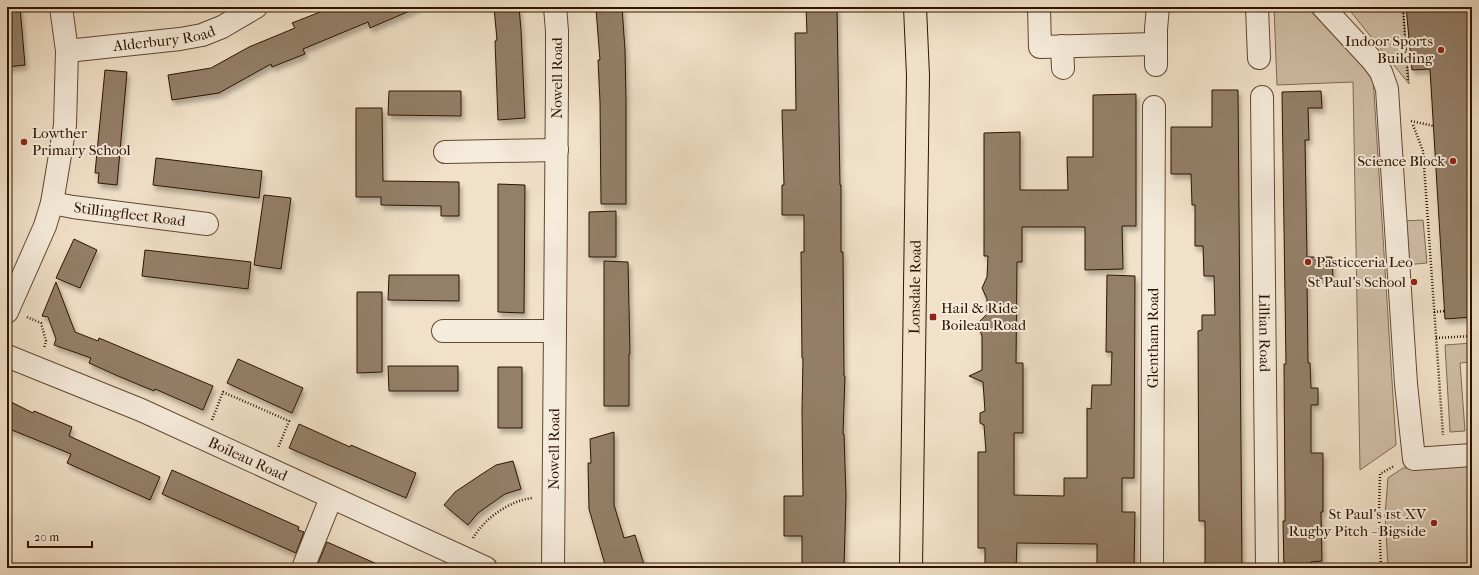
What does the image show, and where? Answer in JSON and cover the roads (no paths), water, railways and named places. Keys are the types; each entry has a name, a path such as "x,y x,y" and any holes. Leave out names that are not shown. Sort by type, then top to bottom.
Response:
{"main road":[{"name":"Lonsdale Road","path":"911,568 918,76 915,7"}],"street":[{"name":"Stillingfleet Road","path":"8,310 44,226 52,203 65,125 67,51 61,7"},
{"name":"Alderbury Road","path":"67,51 202,35 222,27 256,7"},
{"name":"Nowell Road","path":"553,568 557,150 557,39 555,7"},
{"path":"1039,7 1040,47 1062,46 1156,54 1158,7"},
{"path":"1257,7 1259,58"},
{"path":"1323,7 1372,60 1381,72 1387,89 1406,376 1414,459 1472,455"},
{"path":"1062,46 1063,68"},
{"name":"Lillian Road","path":"1262,97 1267,568"},
{"name":"Glentham Road","path":"1152,568 1154,107"},
{"path":"445,152 557,150"},
{"name":"Stillingfleet Road","path":"52,203 207,224"},
{"path":"443,331 555,331"},
{"name":"Boileau Road","path":"7,356 141,410 486,568"},
{"path":"303,568 331,498"}],"place":[{"name":"Indoor Sports Building","path":"1441,50"},
{"name":"Lowther Primary School","path":"24,142"},
{"name":"Science Block","path":"1453,161"},
{"name":"Pasticceria Leo","path":"1308,262"},
{"name":"St Paul's School","path":"1414,282"},
{"name":"Hail & Ride Boileau Road","path":"933,317"},
{"name":"St Paul's 1st XV Rugby Pitch - Bigside","path":"1434,523"}]}
